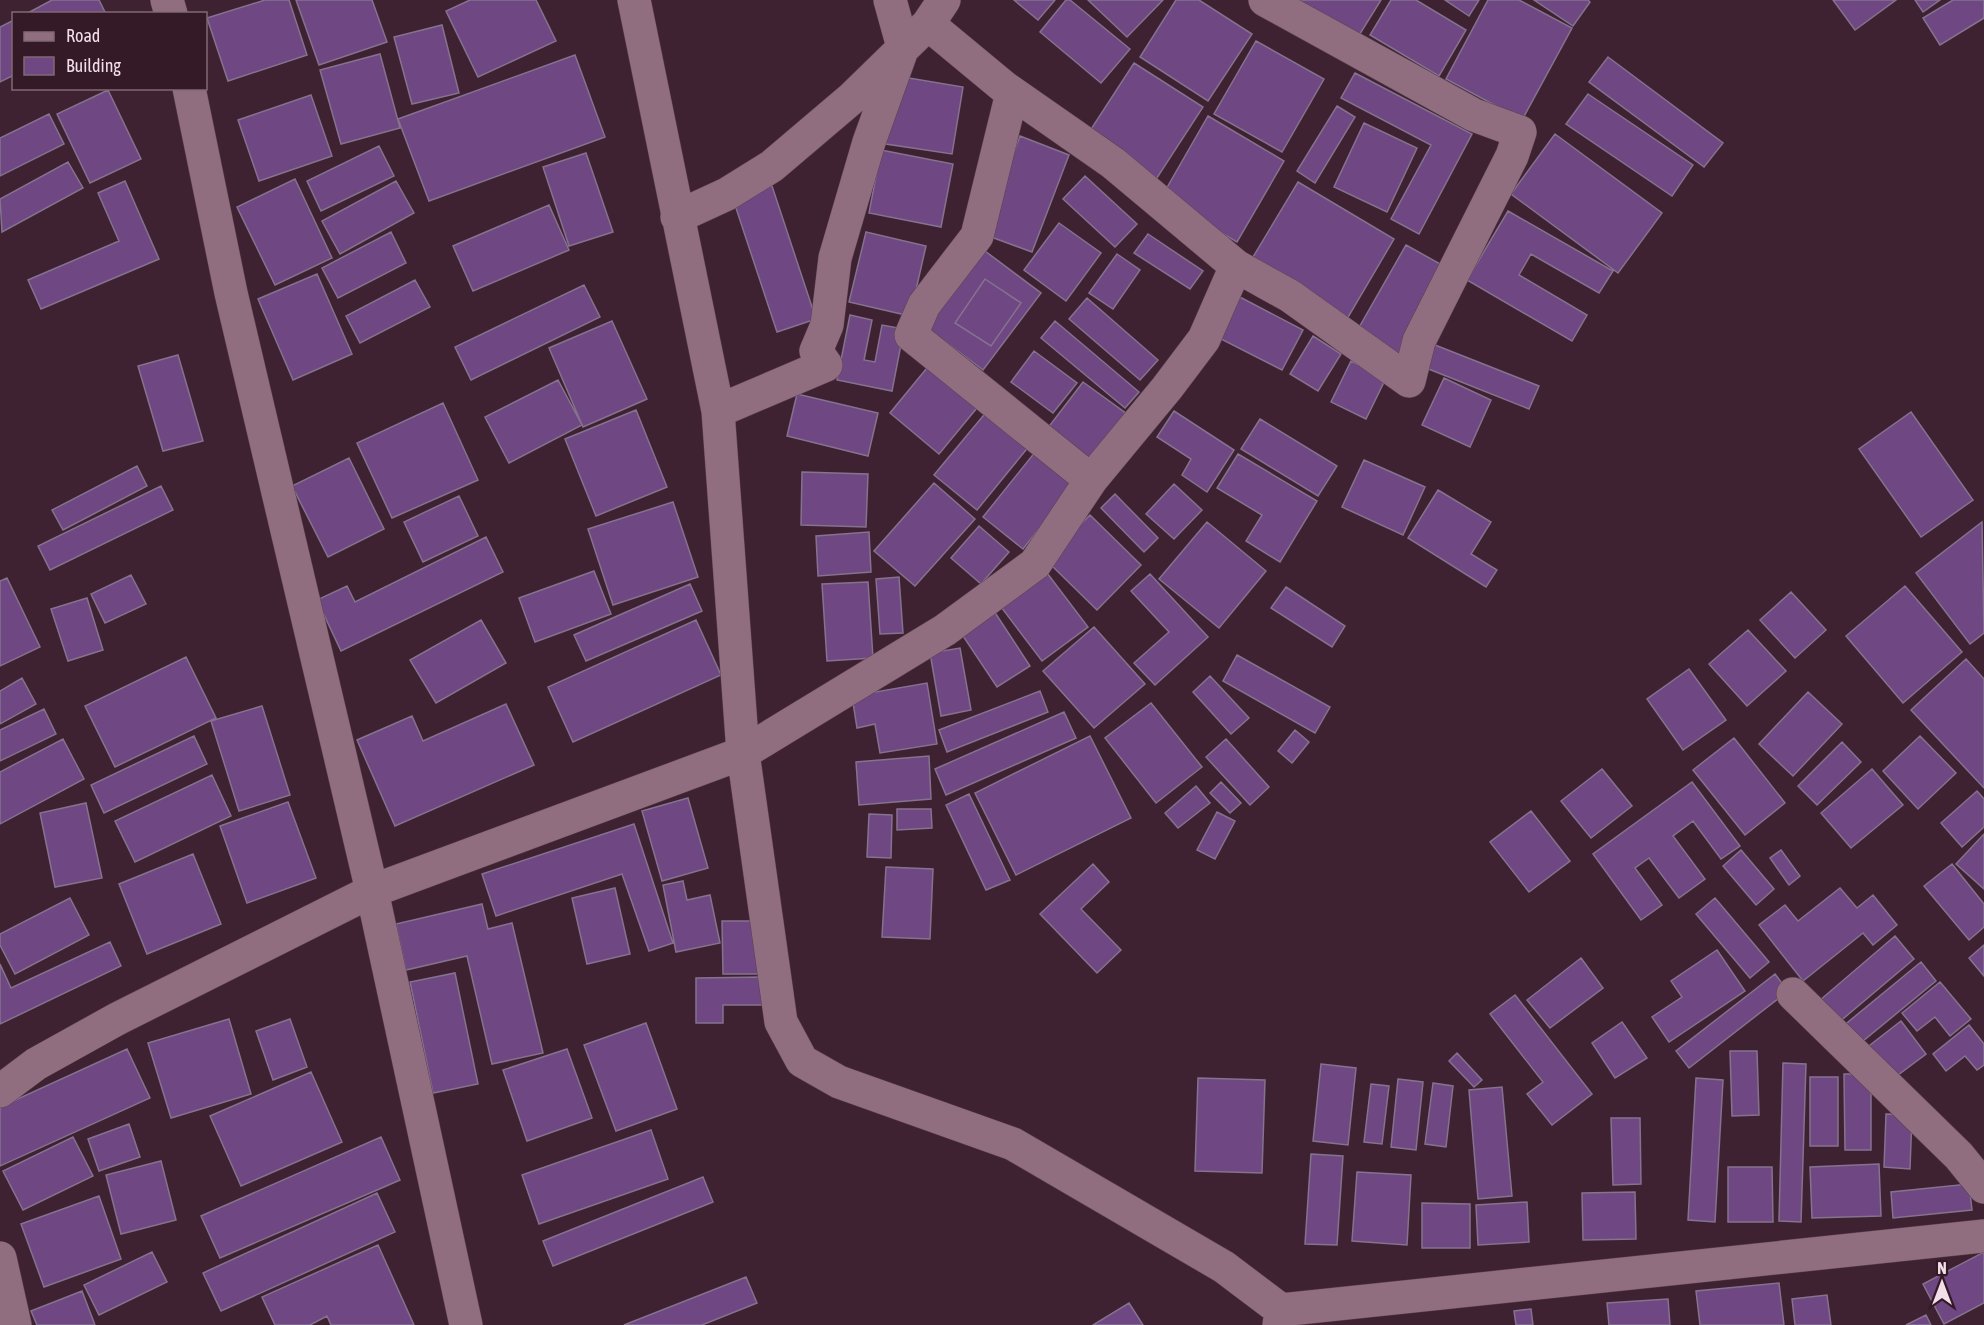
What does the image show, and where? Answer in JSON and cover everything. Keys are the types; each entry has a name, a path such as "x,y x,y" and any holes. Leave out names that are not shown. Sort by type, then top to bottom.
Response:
{"street":[{"path":"634,0 718,411 743,753 781,1022 802,1061 839,1082 1013,1144 1224,1267 1280,1318 1984,1236"},
{"path":"718,411 826,365 816,351 827,325 835,258 869,142 903,47 890,0"},
{"path":"677,217 726,194 772,166 852,98 936,12 1012,93 1113,164 1236,266 1290,296 1409,381 1419,341 1512,156 1520,132 1474,115 1265,0"},
{"path":"189,90 231,293 372,891 466,1325"},
{"path":"1012,93 977,236 924,305 910,335 1091,480"},
{"path":"0,1091 36,1065 117,1019 372,891 743,753 945,630 1035,564 1091,480 1204,339 1236,266"},
{"path":"1793,994 1959,1156 1984,1186"},
{"path":"0,1258 15,1325"}],"building":[{"path":"52,0 99,0 105,12 30,12"},
{"path":"265,0 289,0 307,55 228,81 207,18"},
{"path":"296,0 372,0 387,42 319,65"},
{"path":"470,0 536,0 556,41 478,77 446,11"},
{"path":"1014,0 1055,0 1038,20"},
{"path":"1066,0 1070,0 1130,49 1101,83 1040,32"},
{"path":"1088,0 1163,0 1127,37"},
{"path":"1176,0 1199,0 1252,34 1208,101 1140,57"},
{"path":"1298,0 1381,0 1358,37"},
{"path":"1391,0 1416,0 1466,30 1439,76 1370,35"},
{"path":"1445,0 1479,0 1469,16"},
{"path":"1488,0 1519,0 1572,28 1522,120 1446,79"},
{"path":"1534,0 1588,0 1590,2 1573,26"},
{"path":"1833,0 1896,0 1855,30"},
{"path":"1915,0 1940,0 1923,12"},
{"path":"1953,0 1984,0 1984,18 1940,45 1923,18"},
{"path":"12,21 12,76 0,82 0,27"},
{"path":"442,25 459,93 412,104 394,37"},
{"path":"1256,41 1324,79 1282,152 1214,114"},
{"path":"380,54 400,128 341,144 320,70"},
{"path":"575,55 605,137 429,201 398,119"},
{"path":"1608,57 1723,143 1704,167 1589,82"},
{"path":"1134,63 1203,107 1153,184 1084,140"},
{"path":"1355,73 1472,134 1419,234 1391,219 1431,145 1341,98"},
{"path":"897,76 963,87 952,154 886,144"},
{"path":"108,90 141,159 90,183 57,114"},
{"path":"1588,94 1693,165 1672,196 1566,124"},
{"path":"311,95 332,156 259,181 238,120"},
{"path":"1337,106 1355,117 1315,183 1297,171"},
{"path":"49,114 64,144 0,176 0,138"},
{"path":"1208,116 1284,161 1237,242 1161,198"},
{"path":"1364,123 1417,148 1387,212 1334,187"},
{"path":"1555,134 1662,213 1618,273 1511,194"},
{"path":"1020,136 1069,155 1032,252 983,234"},
{"path":"379,146 394,176 321,211 307,181"},
{"path":"881,150 953,164 941,227 869,213"},
{"path":"586,153 613,232 569,246 543,167"},
{"path":"68,162 83,188 2,232 0,199"},
{"path":"1085,176 1137,224 1115,247 1063,199"},
{"path":"295,179 332,258 275,285 237,207"},
{"path":"125,181 159,259 41,309 28,280 119,241 98,193"},
{"path":"396,181 414,213 340,254 322,221"},
{"path":"1298,182 1394,239 1347,319 1250,262"},
{"path":"772,186 816,319 777,332 733,199"},
{"path":"549,205 569,250 473,291 453,246"},
{"path":"1508,211 1613,271 1599,293 1531,254 1519,275 1587,315 1572,341 1467,280"},
{"path":"1059,223 1101,253 1066,301 1024,270"},
{"path":"391,232 406,263 338,298 322,268"},
{"path":"866,232 926,246 910,316 849,302"},
{"path":"1148,234 1203,271 1190,289 1134,253"},
{"path":"1406,245 1451,270 1402,357 1357,331"},
{"path":"981,248 1041,293 983,370 922,324","holes":["985,279 1021,303 991,346 955,323"]},
{"path":"1117,254 1140,270 1113,309 1089,293"},
{"path":"317,274 352,354 293,380 258,299"},
{"path":"985,279 1021,303 991,346 955,323"},
{"path":"415,280 430,307 360,343 346,316"},
{"path":"584,285 600,317 471,380 455,347"},
{"path":"1236,295 1303,330 1282,370 1215,336"},
{"path":"1087,298 1158,360 1140,380 1069,319"},
{"path":"850,315 872,320 864,360 875,362 882,325 904,329 892,391 837,380"},
{"path":"612,321 647,399 583,427 549,348"},
{"path":"1055,321 1139,392 1125,408 1041,338"},
{"path":"1313,336 1341,354 1318,391 1290,374"},
{"path":"1430,343 1539,386 1529,409 1421,366"},
{"path":"1034,351 1077,383 1053,413 1011,382"},
{"path":"178,355 203,441 163,451 138,366"},
{"path":"1351,361 1386,378 1366,419 1331,402"},
{"path":"931,363 981,403 939,454 890,413"},
{"path":"1444,378 1491,400 1470,447 1422,425"},
{"path":"558,380 582,425 509,463 485,417"},
{"path":"1083,382 1127,414 1091,461 1047,429"},
{"path":"797,394 878,413 868,456 787,436"},
{"path":"443,403 478,480 392,518 357,443"},
{"path":"636,410 667,487 596,516 565,439"},
{"path":"988,410 1030,445 977,510 934,475"},
{"path":"1174,411 1234,450 1207,492 1182,475 1191,459 1157,437"},
{"path":"1911,412 1973,500 1921,537 1859,449"},
{"path":"1260,419 1337,466 1318,496 1241,449"},
{"path":"1036,451 1076,482 1023,549 983,517"},
{"path":"1238,454 1317,501 1280,562 1246,541 1262,515 1217,488"},
{"path":"349,458 384,529 328,557 292,486"},
{"path":"1364,460 1425,487 1403,535 1342,507"},
{"path":"137,466 147,486 63,530 52,510"},
{"path":"802,472 868,474 866,527 801,525"},
{"path":"934,483 975,519 915,586 874,551"},
{"path":"1174,484 1202,510 1174,539 1146,514"},
{"path":"161,486 173,510 50,570 38,546"},
{"path":"1438,490 1491,522 1471,554 1497,570 1486,587 1408,538"},
{"path":"1115,494 1158,538 1144,552 1101,508"},
{"path":"459,496 478,536 423,562 404,522"},
{"path":"673,502 698,577 613,605 588,529"},
{"path":"1090,515 1141,565 1097,610 1045,559"},
{"path":"1207,522 1266,571 1219,628 1159,579"},
{"path":"1982,522 1984,633 1970,644 1916,573"},
{"path":"979,526 1009,552 981,584 951,558"},
{"path":"869,532 871,572 818,576 816,536"},
{"path":"486,537 503,572 341,651 317,600 347,586 355,602"},
{"path":"1044,569 1088,627 1042,661 998,603"},
{"path":"594,571 611,614 535,642 519,598"},
{"path":"1150,574 1208,637 1155,685 1134,663 1169,632 1131,591"},
{"path":"131,575 146,604 105,623 91,594"},
{"path":"899,577 903,633 880,634 876,579"},
{"path":"7,578 40,647 0,666 0,581"},
{"path":"868,582 873,658 827,661 822,584"},
{"path":"690,584 702,611 586,661 574,635"},
{"path":"1905,586 1962,652 1903,703 1846,636"},
{"path":"1286,587 1345,626 1332,647 1271,608"},
{"path":"1791,592 1826,630 1795,658 1760,620"},
{"path":"87,598 103,650 68,661 51,609"},
{"path":"990,605 1030,666 997,687 957,627"},
{"path":"481,620 506,663 436,703 410,660"},
{"path":"696,620 721,675 573,742 548,687"},
{"path":"1094,627 1145,684 1094,728 1043,671"},
{"path":"1748,630 1786,671 1747,706 1709,664"},
{"path":"960,648 971,710 941,716 930,653"},
{"path":"1237,655 1330,707 1315,733 1223,681"},
{"path":"186,657 216,718 115,767 85,706"},
{"path":"1966,659 1984,679 1984,788 1911,710"},
{"path":"1689,669 1726,720 1683,750 1647,699"},
{"path":"1210,676 1249,718 1231,734 1193,692"},
{"path":"22,678 36,704 0,724 0,691"},
{"path":"927,683 937,744 880,753 875,724 857,728 852,696"},
{"path":"1040,691 1048,712 947,752 939,730"},
{"path":"1808,692 1842,724 1793,776 1759,744"},
{"path":"1151,703 1202,767 1156,803 1105,738"},
{"path":"506,704 534,765 395,826 357,740 412,716 423,741"},
{"path":"262,706 290,795 239,811 211,721"},
{"path":"44,709 56,734 0,761 0,730"},
{"path":"1064,712 1076,738 946,795 935,769"},
{"path":"1295,730 1309,742 1292,763 1278,751"},
{"path":"194,736 207,764 104,813 91,785"},
{"path":"1090,736 1131,818 1016,875 975,793"},
{"path":"1920,736 1956,773 1918,809 1883,771"},
{"path":"1734,738 1785,803 1745,835 1693,770"},
{"path":"63,739 84,779 0,824 0,772"},
{"path":"1226,739 1269,787 1250,805 1206,757"},
{"path":"1842,742 1861,762 1817,805 1798,786"},
{"path":"929,756 931,799 859,805 856,762"},
{"path":"1602,769 1632,806 1591,838 1561,801"},
{"path":"1872,769 1903,805 1851,848 1821,813"},
{"path":"212,775 231,816 135,862 115,821"},
{"path":"1221,782 1241,803 1230,813 1210,793"},
{"path":"1692,782 1740,846 1721,859 1693,821 1673,836 1705,879 1679,898 1649,858 1635,868 1662,905 1641,920 1593,854"},
{"path":"1196,786 1210,803 1178,828 1165,813"},
{"path":"1977,791 1984,799 1984,827 1962,847 1941,823"},
{"path":"969,794 1010,880 986,890 946,805"},
{"path":"688,798 708,868 662,881 642,811"},
{"path":"288,802 316,878 247,903 220,826"},
{"path":"86,803 102,878 55,887 40,813"},
{"path":"897,809 931,809 932,828 897,830"},
{"path":"1531,811 1570,861 1529,892 1490,842"},
{"path":"1217,812 1235,821 1215,859 1197,850"},
{"path":"869,814 892,815 891,858 867,857"},
{"path":"634,824 673,943 649,951 622,874 496,916 482,874"},
{"path":"1984,834 1984,889 1956,864"},
{"path":"1741,850 1774,889 1756,905 1723,866"},
{"path":"1781,850 1800,876 1789,885 1770,858"},
{"path":"193,854 221,924 147,954 119,884"},
{"path":"1093,864 1109,882 1081,909 1121,950 1097,973 1040,914"},
{"path":"1952,864 1984,904 1984,927 1969,940 1924,886"},
{"path":"886,867 933,869 930,939 882,937"},
{"path":"683,881 687,900 710,895 720,943 676,952 663,885"},
{"path":"615,888 630,954 587,964 572,898"},
{"path":"1840,888 1857,908 1873,895 1897,925 1873,945 1863,933 1803,981 1759,925 1785,905 1798,921"},
{"path":"70,898 89,935 15,974 0,945 0,934"},
{"path":"1715,898 1769,962 1750,978 1696,914"},
{"path":"482,904 488,929 512,923 543,1053 492,1064 467,956 406,970 396,924"},
{"path":"722,921 765,921 766,974 723,974"},
{"path":"1895,936 1914,959 1838,1023 1819,1001"},
{"path":"110,942 121,966 0,1024 0,964 11,988"},
{"path":"1984,945 1984,976 1969,958"},
{"path":"1717,950 1745,991 1669,1042 1652,1017 1682,997 1671,981"},
{"path":"1581,958 1603,988 1550,1028 1527,1000"},
{"path":"1921,962 1936,981 1857,1046 1842,1027"},
{"path":"455,973 478,1084 433,1093 410,982"},
{"path":"1775,974 1788,991 1689,1068 1676,1051"},
{"path":"764,977 764,1005 723,1005 723,1023 696,1023 696,978"},
{"path":"1940,982 1971,1019 1950,1036 1935,1017 1917,1031 1902,1013"},
{"path":"1515,995 1592,1094 1552,1125 1527,1094 1543,1082 1490,1014"},
{"path":"229,1019 251,1094 171,1118 148,1043"},
{"path":"290,1019 307,1067 273,1080 256,1031"},
{"path":"1901,1021 1926,1054 1894,1078 1869,1046"},
{"path":"1622,1022 1647,1058 1615,1078 1592,1043"},
{"path":"646,1023 677,1109 616,1131 584,1045"},
{"path":"1969,1025 1984,1044 1984,1065 1977,1070 1965,1056 1946,1071 1933,1054"},
{"path":"127,1049 150,1098 0,1166 0,1107"},
{"path":"567,1049 592,1118 527,1141 503,1070"},
{"path":"1730,1051 1757,1051 1759,1115 1732,1116"},
{"path":"1457,1053 1482,1080 1474,1087 1449,1061"},
{"path":"1783,1063 1806,1064 1801,1222 1779,1221"},
{"path":"1321,1064 1356,1068 1348,1145 1313,1141"},
{"path":"311,1072 342,1142 241,1186 210,1116"},
{"path":"1844,1074 1871,1074 1871,1150 1845,1150"},
{"path":"1810,1077 1838,1077 1838,1146 1810,1146"},
{"path":"1198,1078 1265,1080 1262,1173 1195,1171"},
{"path":"1696,1078 1723,1080 1715,1222 1688,1220"},
{"path":"1398,1079 1423,1082 1416,1150 1391,1147"},
{"path":"1433,1083 1453,1086 1446,1147 1425,1144"},
{"path":"1371,1084 1389,1086 1382,1144 1364,1142"},
{"path":"1502,1087 1512,1196 1478,1199 1469,1090"},
{"path":"1886,1114 1912,1115 1910,1169 1884,1167"},
{"path":"1611,1118 1640,1118 1641,1184 1613,1185"},
{"path":"129,1124 140,1157 99,1171 88,1139"},
{"path":"651,1130 668,1179 539,1224 522,1175"},
{"path":"73,1137 93,1176 23,1210 3,1171"},
{"path":"381,1137 400,1180 220,1258 201,1216"},
{"path":"1311,1154 1343,1156 1337,1245 1305,1244"},
{"path":"161,1161 176,1220 121,1234 106,1175"},
{"path":"1879,1164 1881,1216 1812,1218 1810,1167"},
{"path":"1728,1167 1772,1167 1773,1222 1728,1222"},
{"path":"1357,1172 1411,1175 1407,1245 1352,1241"},
{"path":"703,1177 713,1202 553,1266 543,1241"},
{"path":"1969,1184 1972,1210 1893,1218 1891,1192"},
{"path":"1635,1192 1636,1239 1583,1240 1582,1193"},
{"path":"377,1193 395,1232 221,1311 203,1273"},
{"path":"99,1196 121,1259 44,1287 21,1224"},
{"path":"1527,1202 1529,1242 1478,1245 1476,1205"},
{"path":"1422,1203 1470,1204 1470,1248 1422,1248"},
{"path":"378,1245 414,1325 331,1325 327,1316 310,1325 275,1325 262,1297"},
{"path":"152,1252 167,1282 99,1315 84,1285"},
{"path":"1984,1252 1984,1303 1944,1324 1923,1284"},
{"path":"746,1277 757,1303 702,1325 624,1325"},
{"path":"1779,1283 1784,1325 1700,1325 1696,1291"},
{"path":"82,1291 95,1325 37,1325 31,1311"},
{"path":"1827,1295 1831,1325 1795,1325 1792,1299"},
{"path":"1668,1299 1670,1325 1609,1325 1607,1303"},
{"path":"1129,1303 1143,1325 1093,1325"},
{"path":"1531,1309 1533,1325 1516,1325 1514,1311"},
{"path":"1926,1315 1931,1325 1906,1325"}]}
